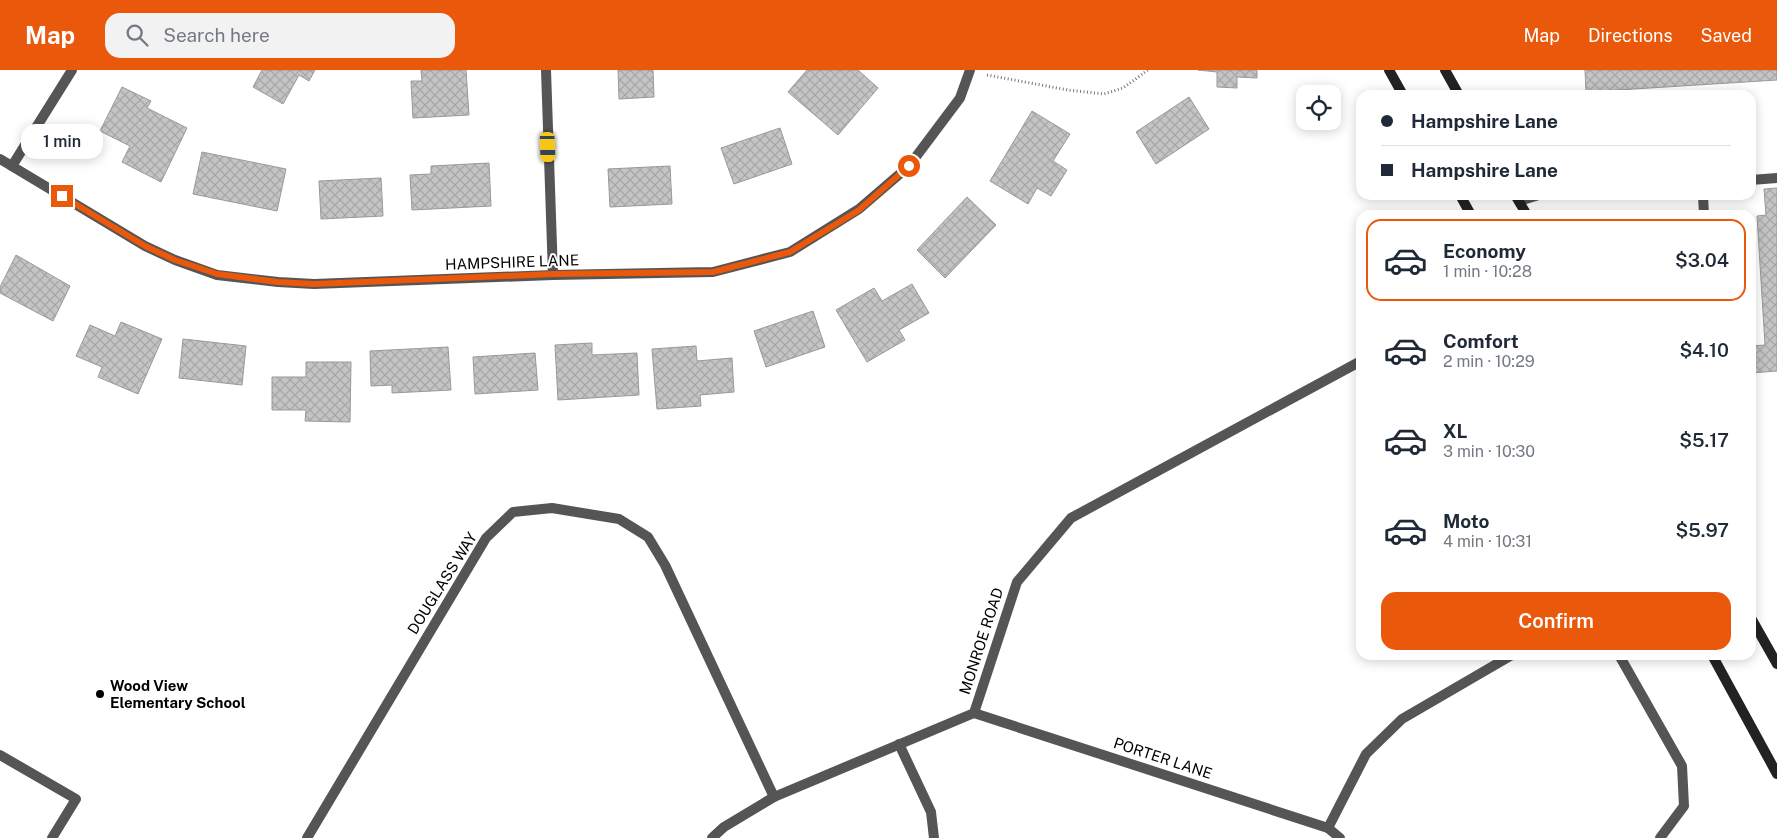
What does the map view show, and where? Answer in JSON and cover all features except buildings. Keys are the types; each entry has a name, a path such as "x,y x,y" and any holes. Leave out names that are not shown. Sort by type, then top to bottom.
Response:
{"main road":[{"path":"1389,70 1400,90"},
{"path":"1445,70 1456,90"},
{"path":"1756,627 1777,664"},
{"path":"1715,660 1777,774"}],"street":[{"path":"12,166 72,70"},
{"path":"546,70 553,274"},
{"name":"HAMPSHIRE LANE","path":"0,158 145,246 175,260 217,274 278,282 314,284 553,274 713,272 790,252 859,210 909,166 960,98 970,71"},
{"path":"1756,180 1777,178"},
{"name":"MONROE ROAD","path":"712,838 724,827 774,796 974,713 1017,582 1070,518 1356,363"},
{"name":"DOUGLASS WAY","path":"306,838 486,538 513,512 552,508 619,519 648,537 665,565 774,796"},
{"path":"1328,828 1366,754 1402,719 1503,660"},
{"path":"1622,660 1682,766 1684,806 1660,838"},
{"name":"PORTER LANE","path":"974,713 1328,828 1340,838"},
{"path":"899,744 931,812 934,838"},
{"path":"0,755 76,799 52,838"}],"path":[{"path":"970,71 1068,90 1104,94 1122,88 1148,70"}],"place":[{"name":"Wood View Elementary School","path":"100,694"}],"route":[{"path":"62,196 145,246 175,260 217,274 278,282 314,284 553,274 713,272 790,252 859,210 909,166"}]}
